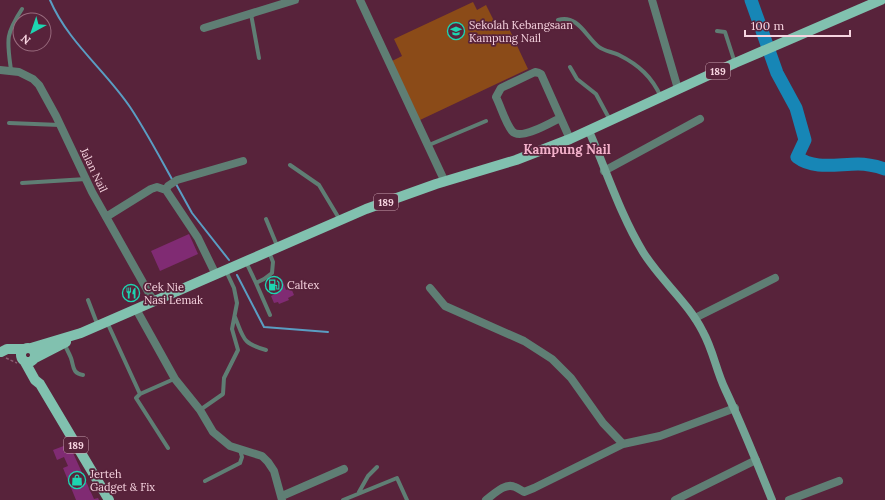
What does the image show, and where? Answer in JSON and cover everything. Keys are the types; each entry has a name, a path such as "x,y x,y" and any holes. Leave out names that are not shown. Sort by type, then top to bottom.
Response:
{"main road":[{"name":"189","path":"28,356 388,201 516,160 570,140 759,52 881,0"},
{"name":"189","path":"28,356 64,343 81,333"},
{"path":"0,352 11,356 28,356"},
{"name":"189","path":"28,356 40,378 40,384 109,500"}],"street":[{"path":"204,28 295,0"},
{"path":"360,0 445,182"},
{"path":"652,0 678,89"},
{"name":"Jalan Nail","path":"0,70 11,70 25,74 39,85 106,217 154,302"},
{"path":"560,118 524,134 516,134 511,129 496,97 501,88 535,72 539,73 560,118 570,140"},
{"path":"604,171 700,119"},
{"path":"589,131 618,206 645,254 695,318 706,338 724,388 735,408 772,500"},
{"path":"166,190 174,182 243,161"},
{"path":"106,217 151,189 157,187 166,190 198,238 216,275"},
{"path":"695,318 775,278"},
{"path":"430,288 445,306 524,341 552,359 571,378 603,423 622,444"},
{"path":"136,309 175,378 200,410 218,437 240,450 262,456 274,472 282,498 344,469"},
{"path":"486,500 508,486 513,486 524,492 622,444 660,436 735,408"},
{"path":"675,500 756,460"},
{"path":"789,500 839,481"}],"lane":[{"path":"11,70 7,39 11,26 22,9"},
{"path":"251,13 259,58"},
{"path":"558,20 565,18 572,20 599,47 638,66 655,84 661,97"},
{"path":"717,31 726,32 735,63"},
{"path":"570,67 577,79 596,94 610,121"},
{"path":"429,145 486,121"},
{"path":"9,123 61,126"},
{"path":"290,165 319,185 340,221"},
{"path":"22,183 86,179"},
{"path":"266,219 278,248"},
{"path":"256,283 264,280 272,273 273,262 269,252"},
{"path":"246,262 270,315"},
{"path":"200,410 223,394 224,378 238,350 232,329 237,303 236,293 226,271"},
{"path":"88,300 103,324 140,394"},
{"path":"235,317 243,338 252,346 266,350"},
{"path":"64,343 74,370 77,374 83,375"},
{"path":"168,448 137,402 136,398 140,394 175,378"},
{"path":"205,481 240,463 242,457 240,450"},
{"path":"359,493 368,476 377,468"},
{"path":"343,500 397,478 407,500"}],"shaded area":[{"name":"Sekolah Kebangsaan Kampung Nail","path":"473,2 477,10 486,5 496,25 505,20 528,69 420,120 392,61 402,56 394,39"}],"building":[{"path":"189,234 198,254 160,271 151,251"},
{"path":"282,279 286,290 291,288 294,295 288,298 289,300 279,304 278,302 274,303 271,296 277,293 276,291 270,293 266,285"},
{"name":"Cek Nie Nasi Lemak","path":"132,285 138,298 129,302 123,289"},
{"path":"69,444 94,499 98,498 99,500 76,500 63,468 68,466 64,457 57,460 53,450"}],"waterway":[{"path":"50,0 58,15 77,43 130,107 173,181"},
{"path":"751,0 777,73 796,108 805,140 797,157 811,164 818,165 861,164 872,165 885,169"},
{"path":"176,184 192,213 229,260"},
{"path":"237,275 264,327 328,332"}],"place":[{"name":"Sekolah Kebangsaan Kampung Nail","path":"456,31"},
{"name":"Caltex","path":"274,285"},
{"name":"Cek Nie Nasi Lemak","path":"131,293"},
{"name":"Jerteh Gadget & Fix","path":"77,480"}],"district":[{"name":"Kampung Nail","path":"567,149"}]}
